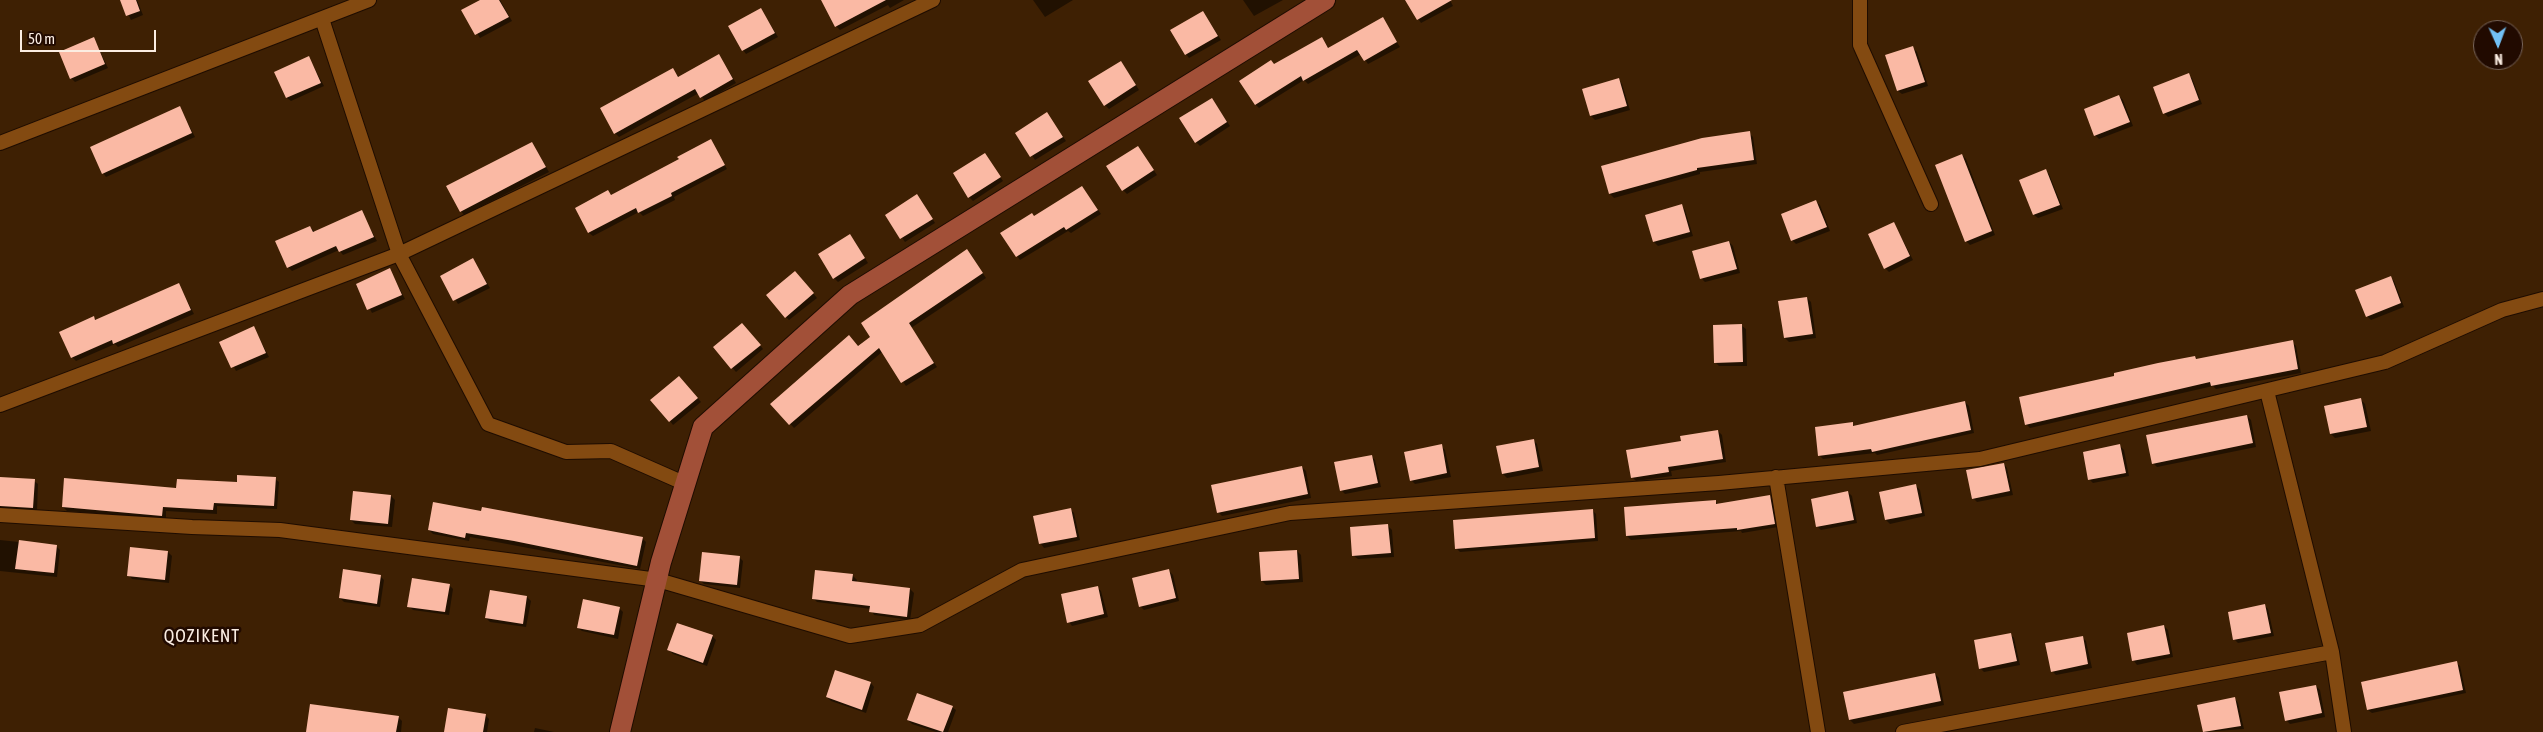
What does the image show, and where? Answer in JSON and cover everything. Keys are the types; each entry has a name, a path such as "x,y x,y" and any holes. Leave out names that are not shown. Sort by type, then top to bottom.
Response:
{"street":[{"path":"0,143 322,19 343,5 369,0"},
{"path":"0,405 399,254 933,0"},
{"path":"1860,0 1860,45 1931,204"},
{"path":"620,732 661,562 703,427 850,295 1316,2"},
{"path":"322,19 399,254 488,424 566,452 611,450 686,484"},
{"path":"0,515 192,527 280,530 658,580 850,636 920,625 1022,570 1290,513 1776,477 1980,459 2267,392 2384,362 2502,310 2543,299"},
{"path":"2267,392 2332,652 2344,732"},
{"path":"1776,477 1818,732"},
{"path":"1903,732 2332,652"}],"building":[{"path":"120,0 136,0 140,11 126,16"},
{"path":"480,0 499,0 509,17 475,35 461,10"},
{"path":"821,0 886,0 835,27"},
{"path":"1405,0 1452,0 1417,20"},
{"path":"761,8 775,33 742,51 728,26"},
{"path":"1203,11 1218,36 1185,55 1170,30"},
{"path":"1383,17 1397,42 1364,61 1357,50 1303,81 1301,76 1255,105 1239,81 1271,60 1274,64 1322,37 1328,48"},
{"path":"94,37 105,64 70,79 59,52"},
{"path":"1913,46 1925,82 1897,91 1885,55"},
{"path":"719,54 733,79 700,98 695,89 614,134 600,108 673,68 678,77"},
{"path":"309,56 321,83 286,98 274,72"},
{"path":"1121,61 1136,85 1104,106 1088,81"},
{"path":"2189,73 2199,100 2163,114 2153,87"},
{"path":"1619,78 1627,106 1590,116 1582,89"},
{"path":"2119,95 2130,122 2094,136 2084,109"},
{"path":"1212,98 1227,122 1195,143 1179,118"},
{"path":"180,106 192,133 102,174 90,147"},
{"path":"1047,112 1063,137 1030,157 1015,133"},
{"path":"1750,131 1754,160 1697,168 1697,170 1609,194 1601,166 1702,138"},
{"path":"711,139 725,165 671,193 672,196 638,213 636,208 588,233 575,208 608,190 611,195 679,159 677,157"},
{"path":"532,142 546,167 460,212 446,186"},
{"path":"1138,146 1154,170 1122,191 1106,166"},
{"path":"985,153 1001,177 968,198 953,173"},
{"path":"1962,154 1992,231 1965,242 1935,165"},
{"path":"2046,169 2060,205 2033,215 2019,180"},
{"path":"1082,186 1098,210 1066,230 1064,227 1016,257 1000,233 1032,213 1034,216"},
{"path":"917,194 933,219 900,239 885,215"},
{"path":"1816,200 1827,227 1791,241 1781,214"},
{"path":"1682,204 1690,232 1653,242 1645,215"},
{"path":"362,210 374,237 339,252 336,246 287,268 275,241 310,226 313,232"},
{"path":"1894,222 1910,256 1884,269 1868,234"},
{"path":"850,234 865,258 833,279 818,254"},
{"path":"1729,241 1737,269 1700,279 1692,251"},
{"path":"967,249 983,273 909,323 934,363 901,383 879,348 789,425 770,404 849,335 858,346 870,337 861,323"},
{"path":"473,258 487,284 453,301 440,276"},
{"path":"390,268 402,295 367,310 356,284"},
{"path":"795,271 814,293 785,318 766,295"},
{"path":"2391,276 2401,303 2366,317 2355,290"},
{"path":"179,283 191,310 113,344 112,340 71,358 59,332 94,316 95,320"},
{"path":"1807,297 1813,334 1784,338 1778,301"},
{"path":"742,323 761,345 731,369 713,347"},
{"path":"1742,324 1743,362 1714,363 1713,325"},
{"path":"254,326 266,353 231,368 219,342"},
{"path":"2293,340 2298,369 2211,386 2210,382 2025,425 2019,397 2114,376 2114,373 2158,363 2195,356 2196,359"},
{"path":"679,376 698,398 669,422 650,400"},
{"path":"2361,398 2367,427 2330,434 2324,406"},
{"path":"1965,401 1971,430 1872,452 1871,449 1818,456 1815,427 1853,422 1853,426"},
{"path":"2247,415 2253,443 2152,464 2146,435"},
{"path":"1718,430 1723,459 1668,467 1669,472 1631,478 1626,450 1681,441 1680,436"},
{"path":"1534,439 1539,467 1502,474 1496,446"},
{"path":"1442,444 1447,473 1410,481 1404,452"},
{"path":"2120,444 2126,473 2088,480 2083,452"},
{"path":"1372,455 1378,483 1340,491 1334,462"},
{"path":"2004,463 2010,491 1972,499 1966,470"},
{"path":"1302,466 1308,494 1217,513 1211,485"},
{"path":"237,475 276,477 274,506 214,503 213,510 163,507 162,516 62,507 64,478 176,488 177,479 237,482"},
{"path":"0,477 35,479 33,508 0,506"},
{"path":"1916,484 1922,513 1885,520 1879,492"},
{"path":"353,491 391,495 388,524 350,520"},
{"path":"1848,491 1854,520 1816,527 1811,499"},
{"path":"1770,495 1775,524 1737,530 1737,528 1626,536 1624,507 1716,500 1716,504"},
{"path":"433,502 481,511 482,507 643,537 637,566 514,541 466,533 465,538 428,530"},
{"path":"1071,508 1077,537 1039,544 1033,516"},
{"path":"1593,509 1595,538 1455,549 1453,520"},
{"path":"1388,524 1391,553 1352,556 1350,527"},
{"path":"19,540 57,545 54,573 15,569"},
{"path":"130,547 168,551 165,580 127,576"},
{"path":"1297,550 1299,579 1261,581 1259,552"},
{"path":"702,552 740,556 737,585 699,581"},
{"path":"343,569 381,575 377,604 339,598"},
{"path":"1169,569 1176,598 1139,607 1132,578"},
{"path":"815,570 853,574 852,581 910,588 907,617 869,612 870,606 812,599"},
{"path":"412,578 450,584 445,612 407,607"},
{"path":"1098,586 1104,614 1067,623 1061,594"},
{"path":"490,590 527,596 523,624 485,618"},
{"path":"583,599 620,607 614,635 577,628"},
{"path":"2265,604 2271,633 2233,640 2228,612"},
{"path":"677,623 713,635 703,663 667,650"},
{"path":"2164,625 2170,654 2132,661 2127,633"},
{"path":"2011,633 2017,661 1979,669 1974,640"},
{"path":"2083,636 2088,664 2051,672 2045,643"},
{"path":"2457,661 2463,690 2367,710 2361,682"},
{"path":"835,670 871,682 862,710 826,697"},
{"path":"1935,673 1941,701 1849,720 1843,692"},
{"path":"2316,685 2322,713 2285,721 2279,692"},
{"path":"917,693 953,706 943,732 907,720"},
{"path":"2235,697 2241,726 2203,732 2197,705"},
{"path":"310,704 399,716 396,732 306,732"},
{"path":"448,708 486,714 483,732 444,732"}],"district":[{"name":"QOZIKENT","path":"202,636"}]}
